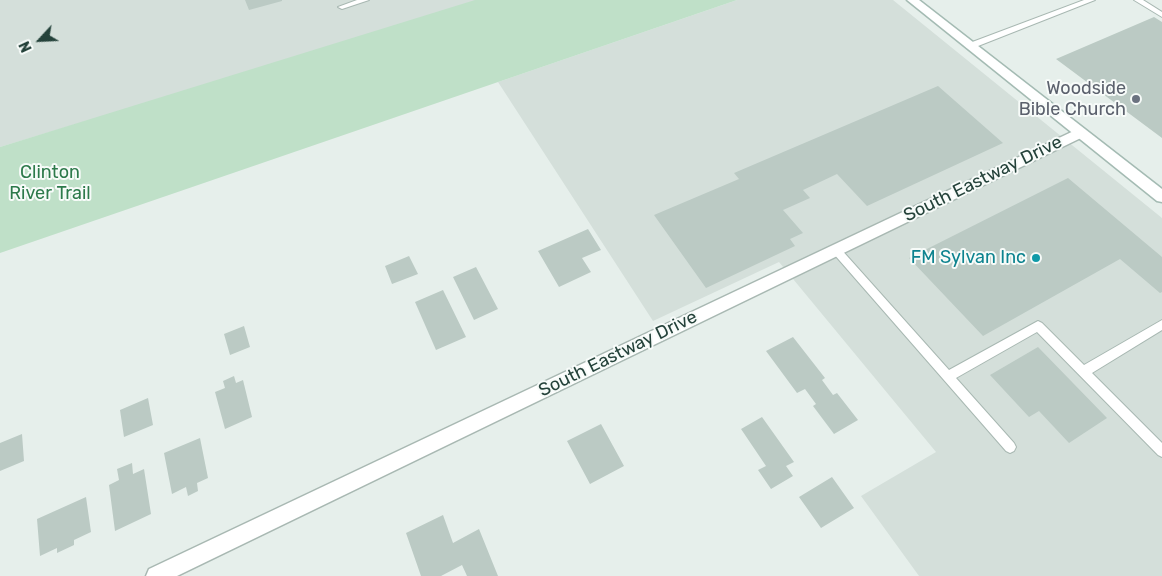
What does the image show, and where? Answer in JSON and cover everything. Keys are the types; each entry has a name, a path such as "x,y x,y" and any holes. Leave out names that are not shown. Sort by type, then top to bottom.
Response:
{"street":[{"path":"912,0 1162,197"},
{"name":"South Eastway Drive","path":"156,576 1080,133"}],"lane":[{"path":"342,7 365,0"},
{"path":"970,46 1091,0"},
{"path":"1138,0 1162,15"},
{"path":"836,250 1010,447"},
{"path":"1083,372 1162,325"},
{"path":"948,377 1038,326 1162,451"}],"shaded area":[{"path":"0,0 488,0 0,147"},
{"path":"737,0 893,0 1162,218 1162,576 919,576 861,496 936,452 779,262 653,321 498,82"}],"green space":[{"name":"Clinton River Trail","path":"475,0 737,0 0,253 0,147"}],"building":[{"path":"245,0 282,0 282,1 249,10"},
{"name":"Woodside Bible Church","path":"1154,17 1162,22 1162,138 1056,59"},
{"path":"938,86 1003,143 867,206 837,174 803,190 810,198 783,210 803,233 790,239 795,246 706,288 654,215 739,179 734,173"},
{"name":"FM Sylvan Inc","path":"1068,178 1162,257 1162,292 1160,293 1120,259 983,336 909,258"},
{"path":"588,229 601,250 582,258 591,272 559,287 538,251"},
{"path":"409,256 418,274 392,284 385,266"},
{"path":"476,267 498,309 474,320 453,277"},
{"path":"443,290 466,337 436,350 415,302"},
{"path":"244,326 250,347 230,355 224,334"},
{"path":"793,337 825,378 822,380 833,395 837,393 858,420 834,434 813,406 816,404 805,389 797,393 766,351"},
{"path":"1038,347 1107,418 1069,443 1039,411 1029,417 990,375"},
{"path":"234,376 236,383 243,380 252,417 225,429 215,392 225,388 223,381"},
{"path":"148,398 153,425 124,437 120,410"},
{"path":"762,417 794,462 786,466 793,476 771,489 758,470 766,466 741,429"},
{"path":"601,424 624,466 590,484 567,441"},
{"path":"22,434 24,461 0,471 0,443"},
{"path":"200,438 208,478 197,483 198,491 188,496 186,487 172,494 164,453"},
{"path":"132,463 133,474 144,469 151,514 115,531 109,485 119,480 117,469"},
{"path":"832,477 854,508 821,528 799,497"},
{"path":"86,497 91,532 74,540 74,545 57,553 57,548 40,556 37,519"},
{"path":"443,515 453,543 479,529 498,576 467,576 462,565 441,576 421,576 406,533"}],"place":[{"name":"Woodside Bible Church","path":"1136,99"},
{"name":"FM Sylvan Inc","path":"1036,258"}]}
